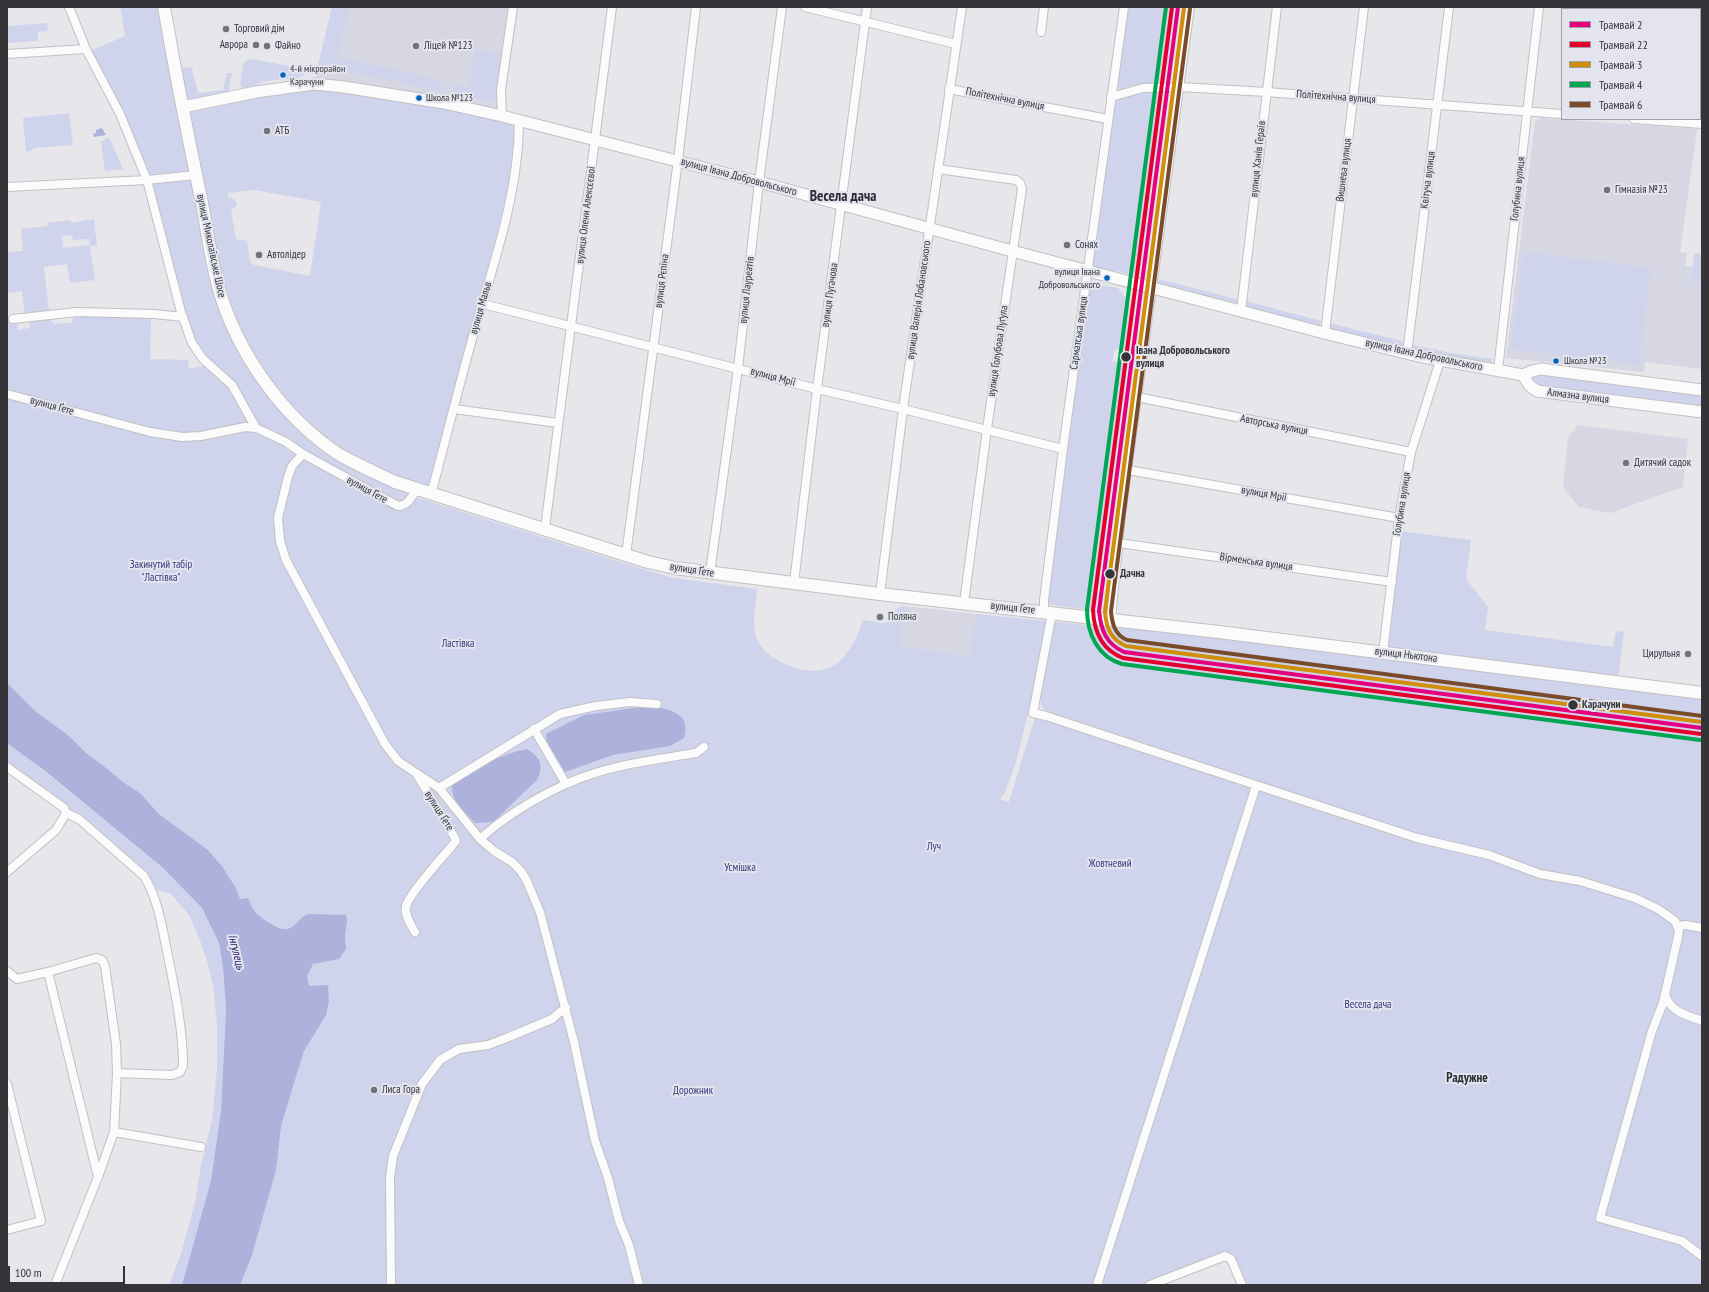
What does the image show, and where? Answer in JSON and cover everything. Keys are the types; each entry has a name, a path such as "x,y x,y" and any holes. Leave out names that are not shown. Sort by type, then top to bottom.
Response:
{"main road":[{"name":"вулиця Миколаївське Шосе","path":"164,7 219,291 240,343 266,383 297,420 327,445 363,467 395,482 417,489"},
{"name":"вулиця Ґете","path":"417,489 662,565 710,573 880,594 1111,619"},
{"name":"вулиця Ньютона","path":"1111,619 1702,693"}],"street":[{"path":"68,7 86,49 120,114 148,180 182,317 192,343 208,365 232,385 256,428"},
{"path":"502,116 501,90 513,7"},
{"name":"вулиця Олени Алексєєвої","path":"545,528 612,7"},
{"name":"вулиця Рєпіна","path":"626,555 678,160 696,7"},
{"name":"вулиця Лауреатів","path":"710,573 738,368 759,182 782,7"},
{"path":"805,7 956,44"},
{"name":"вулиця Пугачова","path":"794,583 817,389 866,7"},
{"name":"вулиця Валерія Лобановського","path":"880,594 903,409 962,7"},
{"path":"1041,32 1044,7"},
{"name":"Сарматська вулиця","path":"1124,7 1063,449 1044,600 1048,612 1032,712 1256,786"},
{"path":"1111,619 1121,515 1190,7"},
{"name":"вулиця Ханів Ґераїв","path":"1241,311 1277,7"},
{"name":"Вишнева вулиця","path":"1325,333 1364,7"},
{"name":"Квітуча вулиця","path":"1407,354 1449,7"},
{"name":"Голубина вулиця","path":"1498,370 1539,7"},
{"path":"7,54 86,49"},
{"name":"вулиця Івана Добровольського","path":"183,107 256,92 314,84 352,88 436,101 519,120 678,160 842,203 1012,251 1407,354 1523,375"},
{"name":"Політехнічна вулиця","path":"1111,97 1143,88 1180,87 1561,114"},
{"name":"Політехнічна вулиця","path":"949,88 1108,119"},
{"name":"вулиця Мальв","path":"431,494 501,240 517,157 519,120"},
{"path":"1656,120 1699,122"},
{"name":"вулиця Ґолубова Луґула","path":"938,169 1016,180 1020,183 1022,189 987,429 964,603"},
{"path":"7,187 148,180 196,175"},
{"name":"вулиця Мрії","path":"483,304 817,389 987,429 1063,449"},
{"path":"13,318 77,312 154,314 182,317"},
{"name":"Голубина вулиця","path":"1384,652 1399,518 1411,452 1440,361"},
{"name":"Алмазна вулиця","path":"1702,390 1541,369 1523,375 1529,385 1537,391 1702,412"},
{"name":"вулиця Ґете","path":"7,394 150,432 173,436 194,437 236,428 256,428 286,442 303,454 398,506 402,506 406,503 417,489"},
{"name":"Авторська вулиця","path":"1137,397 1411,452"},
{"path":"454,409 558,423"},
{"name":"вулиця Ґете","path":"303,454 292,466 278,518 280,541 286,560 385,744 398,761 416,773 444,821 453,833 456,841 411,896 406,906 407,918 415,932"},
{"name":"вулиця Мрії","path":"1128,470 1399,518"},
{"name":"Вірменська вулиця","path":"1119,543 1392,582"},
{"path":"439,788 560,714 596,706 630,702 657,704"},
{"path":"534,729 566,784"},
{"path":"480,838 490,829 543,795 581,777 624,765 696,753 704,747"},
{"path":"7,767 64,808 66,814"},
{"path":"416,773 439,788 480,838 494,851 512,862 526,879 540,912 566,1007 595,1141 608,1178 619,1221 629,1246 639,1285"},
{"path":"1097,1285 1256,786 1417,838 1489,855 1540,874 1580,881 1635,898 1675,921 1679,930 1665,993 1652,1031 1600,1218 1682,1241 1702,1256"},
{"path":"7,872 56,830 66,814"},
{"path":"66,814 79,819 144,876 156,900 174,987 182,1055 182,1069 178,1074 172,1075 117,1073"},
{"path":"1677,926 1686,925 1702,928"},
{"path":"7,971 17,979 96,958 102,960 105,966 116,1044 117,1073 114,1132 98,1177 55,1285"},
{"path":"48,972 98,1177"},
{"path":"1665,993 1670,1006 1680,1013 1702,1021"},
{"path":"391,1285 390,1178 393,1156 422,1084 440,1060 459,1049 488,1045 504,1039 552,1019 566,1007"},
{"path":"7,1084 41,1221 7,1230"},
{"path":"114,1132 202,1147"},
{"path":"1150,1285 1225,1256 1231,1259 1242,1285"}],"shaded area":[{"name":"Ліцей №123","path":"333,7 513,7 502,116 314,84"},
{"name":"Гімназія №23","path":"1540,118 1697,129 1680,252 1687,253 1685,266 1693,267 1691,283 1702,284 1702,369 1645,362 1644,372 1506,358 1535,122"},
{"name":"Дитячий садок","path":"1578,425 1688,439 1683,487 1610,513 1579,507 1563,487 1568,437"},
{"path":"904,606 976,614 971,656 901,646"}],"green space":[{"path":"120,7 164,7 183,107 314,84 519,120 516,165 431,494 417,489 412,496 674,578 757,589 754,624 756,637 759,643 765,651 777,660 790,666 805,670 817,671 828,668 838,662 846,655 852,645 863,620 882,623 889,622 895,611 904,606 901,646 970,656 976,614 1047,621 1042,658 1015,765 1005,792 1000,799 1009,802 1036,714 1047,713 1041,705 1040,696 1054,623 1056,622 1097,626 1111,623 1702,697 1702,1285 1249,1285 1241,1282 1225,1256 1150,1285 223,1285 240,899 236,888 222,866 208,850 159,814 140,793 123,782 86,753 71,738 67,738 7,689 7,321 17,318 18,330 30,328 29,320 49,318 54,324 71,323 74,316 151,318 150,359 188,360 189,369 208,365 192,343 147,180 88,52 125,36","holes":["255,190 321,202 310,276 254,265 250,262 247,241 236,239 231,210 236,206 237,202 228,197 228,193"]},
{"path":"332,7 349,7 337,56 442,81 439,91 358,73 317,69"},
{"path":"1129,7 1175,7 1165,85 1123,90 1117,87"},
{"path":"47,23 48,31 38,32 38,41 7,43 7,26"},
{"path":"475,50 502,54 494,101 453,95 454,85 469,87"},
{"path":"251,59 300,68 303,69 305,75 297,78 271,80 244,90 240,84 243,64 247,60"},
{"path":"185,67 192,68 198,93 223,90 227,73 232,73 228,95 191,100 186,96 181,70"},
{"path":"1164,90 1140,273 1136,275 1095,267 1092,265 1114,107 1117,101 1128,94 1143,91"},
{"path":"69,113 73,145 34,148 31,151 26,152 23,118"},
{"path":"109,137 123,169 105,171 101,142"},
{"path":"94,219 97,245 90,246 95,280 70,283 67,264 44,267 49,312 25,315 22,291 7,293 7,252 23,251 21,229 48,226 47,223 70,220 71,223","holes":["72,235 73,240 89,239 90,245 63,248 62,236"]},
{"path":"1523,252 1651,268 1639,365 1511,349"},
{"path":"1694,253 1702,254 1702,284 1691,283"},
{"path":"1159,279 1239,300 1237,305 1158,284"},
{"path":"1098,285 1118,288 1133,308 1127,350 1115,349 1112,361 1128,364 1096,607 1092,610 1051,605 1046,600 1087,294"},
{"path":"1246,301 1321,321 1319,327 1244,308"},
{"path":"1329,323 1406,342 1404,349 1327,330"},
{"path":"1413,345 1451,353 1492,359 1492,364 1412,351"},
{"path":"1537,374 1702,395 1702,408 1538,387 1532,381 1532,378"},
{"path":"1398,531 1471,540 1466,579 1488,607 1485,630 1613,647 1616,631 1624,632 1618,678 1384,648"},
{"path":"7,741 162,867 202,908 219,943 223,968 226,1009 221,1111 211,1180 182,1285 169,1285 181,1254 195,1202 201,1165 212,1120 217,1069 217,1024 213,986 208,964 200,940 189,915 170,893 151,889 103,841 7,767"}],"water":[{"path":"102,128 106,135 94,137 93,134 96,133 96,130"},
{"name":"Інгулець","path":"7,683 35,711 69,736 86,753 123,782 140,793 159,814 208,850 222,866 236,888 240,899 248,898 255,912 266,921 276,927 288,929 308,914 346,915 346,949 339,959 313,964 307,976 309,986 328,985 329,1001 326,1015 304,1051 281,1126 276,1170 252,1255 240,1285 182,1285 211,1180 221,1111 226,1009 223,968 219,943 202,908 162,867 45,771 7,743"},
{"path":"648,706 676,713 681,717 685,722 686,729 684,738 670,746 613,755 565,772 547,743 546,734 584,715"},
{"path":"527,749 538,759 541,766 537,780 493,822 475,823 455,800 452,789 453,783 479,767 498,758"}],"tram line":[{"name":"4","path":"1166,7 1087,609 1089,627 1100,650 1106,656 1122,664 1700,740"},
{"name":"22","path":"1172,7 1093,610 1095,626 1100,639 1116,655 1123,658 1701,734"},
{"name":"2","path":"1178,7 1099,611 1101,624 1109,641 1124,652 1702,728"},
{"name":"3","path":"1184,8 1105,611 1106,622 1110,632 1116,640 1126,646 1702,722"},
{"name":"6","path":"1190,9 1111,611 1113,625 1117,632 1127,640 1702,716"}],"place":[{"name":"Торговий дім","path":"226,29"},
{"name":"Аврора","path":"256,45"},
{"name":"Файно","path":"267,46"},
{"name":"Ліцей №123","path":"416,46"},
{"name":"4-й мікрорайон Карачуни","path":"283,75"},
{"name":"Школа №123","path":"419,98"},
{"name":"АТБ","path":"267,131"},
{"name":"Гімназія №23","path":"1607,190"},
{"name":"Сонях","path":"1067,245"},
{"name":"Автолідер","path":"259,255"},
{"name":"вулиця Івана Добровольського","path":"1107,278"},
{"name":"Івана Добровольського вулиця","path":"1126,357"},
{"name":"Школа №23","path":"1556,361"},
{"name":"Дитячий садок","path":"1626,463"},
{"name":"Дачна","path":"1110,574"},
{"name":"Поляна","path":"880,617"},
{"name":"Цирульня","path":"1688,654"},
{"name":"Карачуни","path":"1573,705"},
{"name":"Лиса Гора","path":"374,1090"}],"district":[{"name":"Весела дача","path":"843,197"},
{"name":"Радужне","path":"1467,1078"}],"park label":[{"name":"Закинутий табір \"Ластівка\"","path":"161,571"},
{"name":"Ластівка","path":"458,644"},
{"name":"Луч","path":"934,847"},
{"name":"Жовтневий","path":"1110,864"},
{"name":"Усмішка","path":"740,868"},
{"name":"Дорожник","path":"693,1091"}]}
